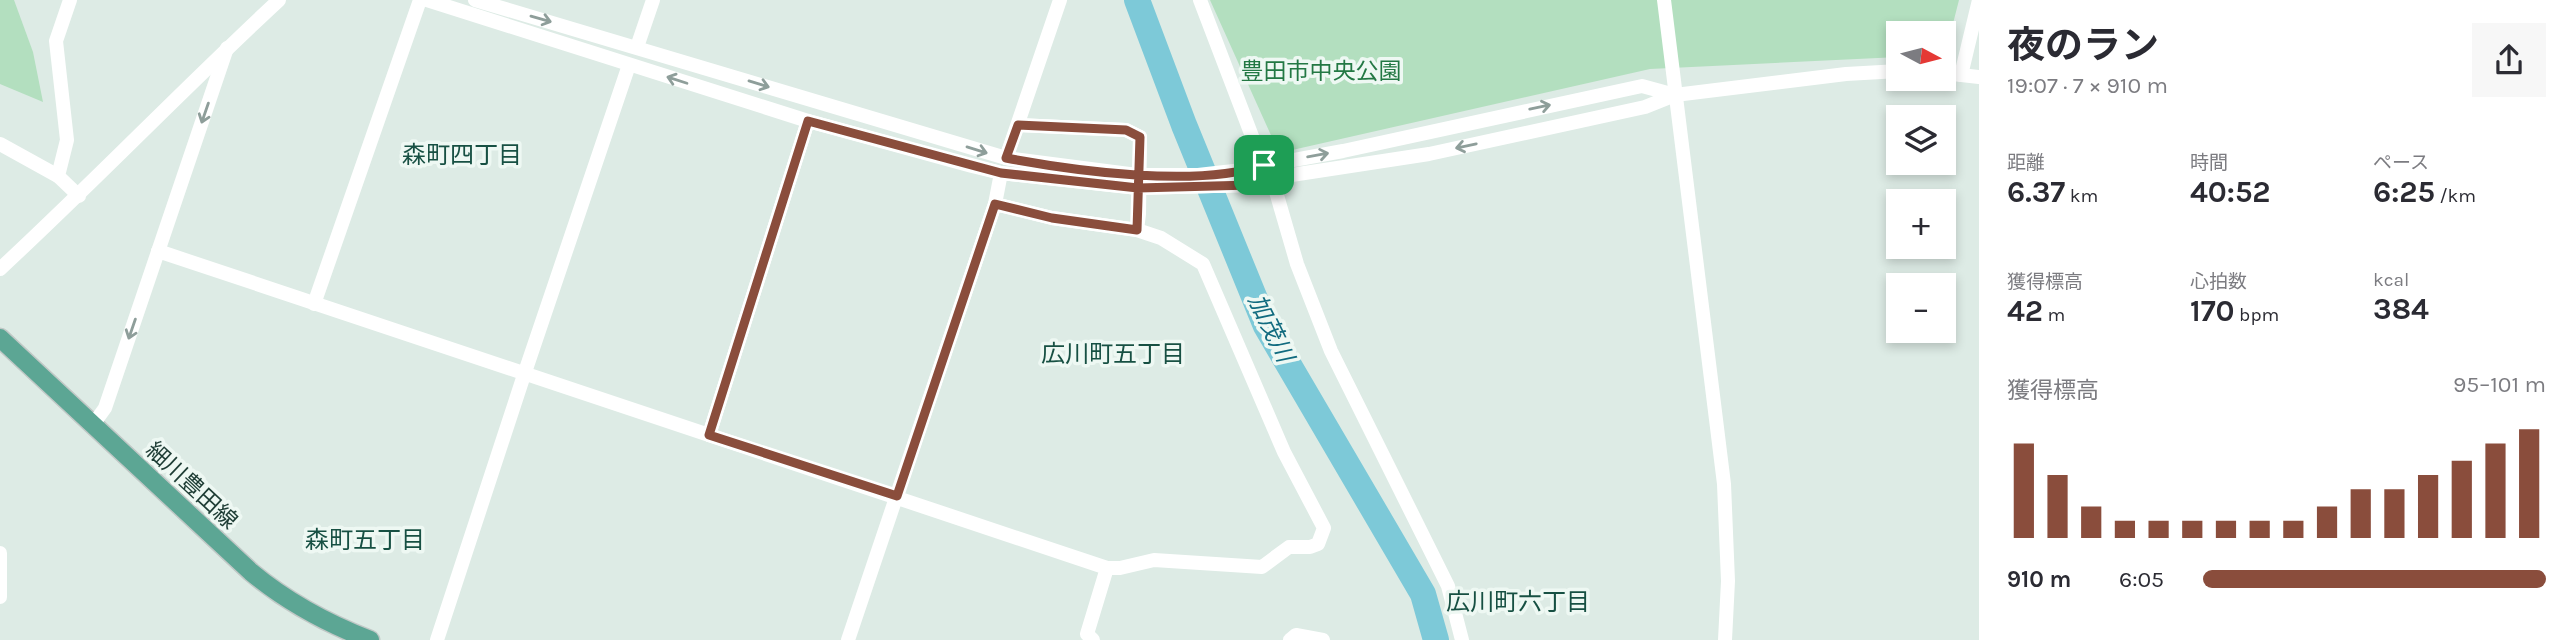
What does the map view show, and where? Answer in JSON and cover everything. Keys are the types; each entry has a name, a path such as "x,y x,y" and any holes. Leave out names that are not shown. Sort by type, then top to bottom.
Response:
{"main road":[{"name":"細川豊田線","path":"0,338 92,426 274,591 331,624 370,640"}],"street":[{"path":"58,176 67,140 56,41 69,0"},
{"path":"0,269 79,197 227,48 279,0"},
{"path":"314,304 420,0"},
{"path":"427,0 808,121 1001,173 1138,181 1251,185 1272,178 1429,154 1645,107 1675,95 1846,74 1886,72"},
{"path":"475,0 1006,158 1138,181 1257,167 1343,151 1642,86 1675,95"},
{"path":"637,47 653,0"},
{"path":"1006,158 1060,0"},
{"path":"1200,0 1257,167 1272,178 1297,264 1331,351 1448,586 1462,640"},
{"path":"1664,0 1724,484 1728,581 1726,640"},
{"path":"1961,75 1979,0"},
{"path":"92,426 105,408 227,48"},
{"path":"437,640 629,65"},
{"path":"1956,74 1979,77"},
{"path":"709,435 808,121"},
{"path":"1018,125 1126,130 1140,137 1137,230"},
{"path":"0,144 58,176 79,197"},
{"path":"849,640 995,204 1001,173"},
{"path":"158,251 1107,568 1120,568 1154,560 1262,567 1289,547 1310,547 1318,544 1324,528 1284,452 1203,264 1161,239 1137,230 1052,218 995,204"},
{"path":"0,553 0,597"},
{"path":"1093,640 1087,634 1107,568"},
{"path":"1290,640 1296,635 1325,638"}],"green space":[{"path":"0,0 14,0 33,52 43,102 0,84"},
{"name":"豊田市中央公園","path":"1210,0 1959,0 1954,21 1886,21 1886,58 1650,69 1279,153"}],"waterway":[{"name":"加茂川","path":"1137,0 1184,125 1266,326 1423,594 1436,640"}],"district":[{"name":"森町四丁目","path":"462,155"},
{"name":"広川町五丁目","path":"1113,354"},
{"name":"森町五丁目","path":"365,540"},
{"name":"広川町六丁目","path":"1518,602"}],"route":[{"path":"1264,165 1198,175 1137,175 1035,164 1006,158 1018,125 1126,130 1140,137 1139,214 1137,230 1052,218 995,204 897,496 709,435 808,121 1001,173 1101,185 1138,188 1189,187 1251,185 1272,178 1264,165"}]}
